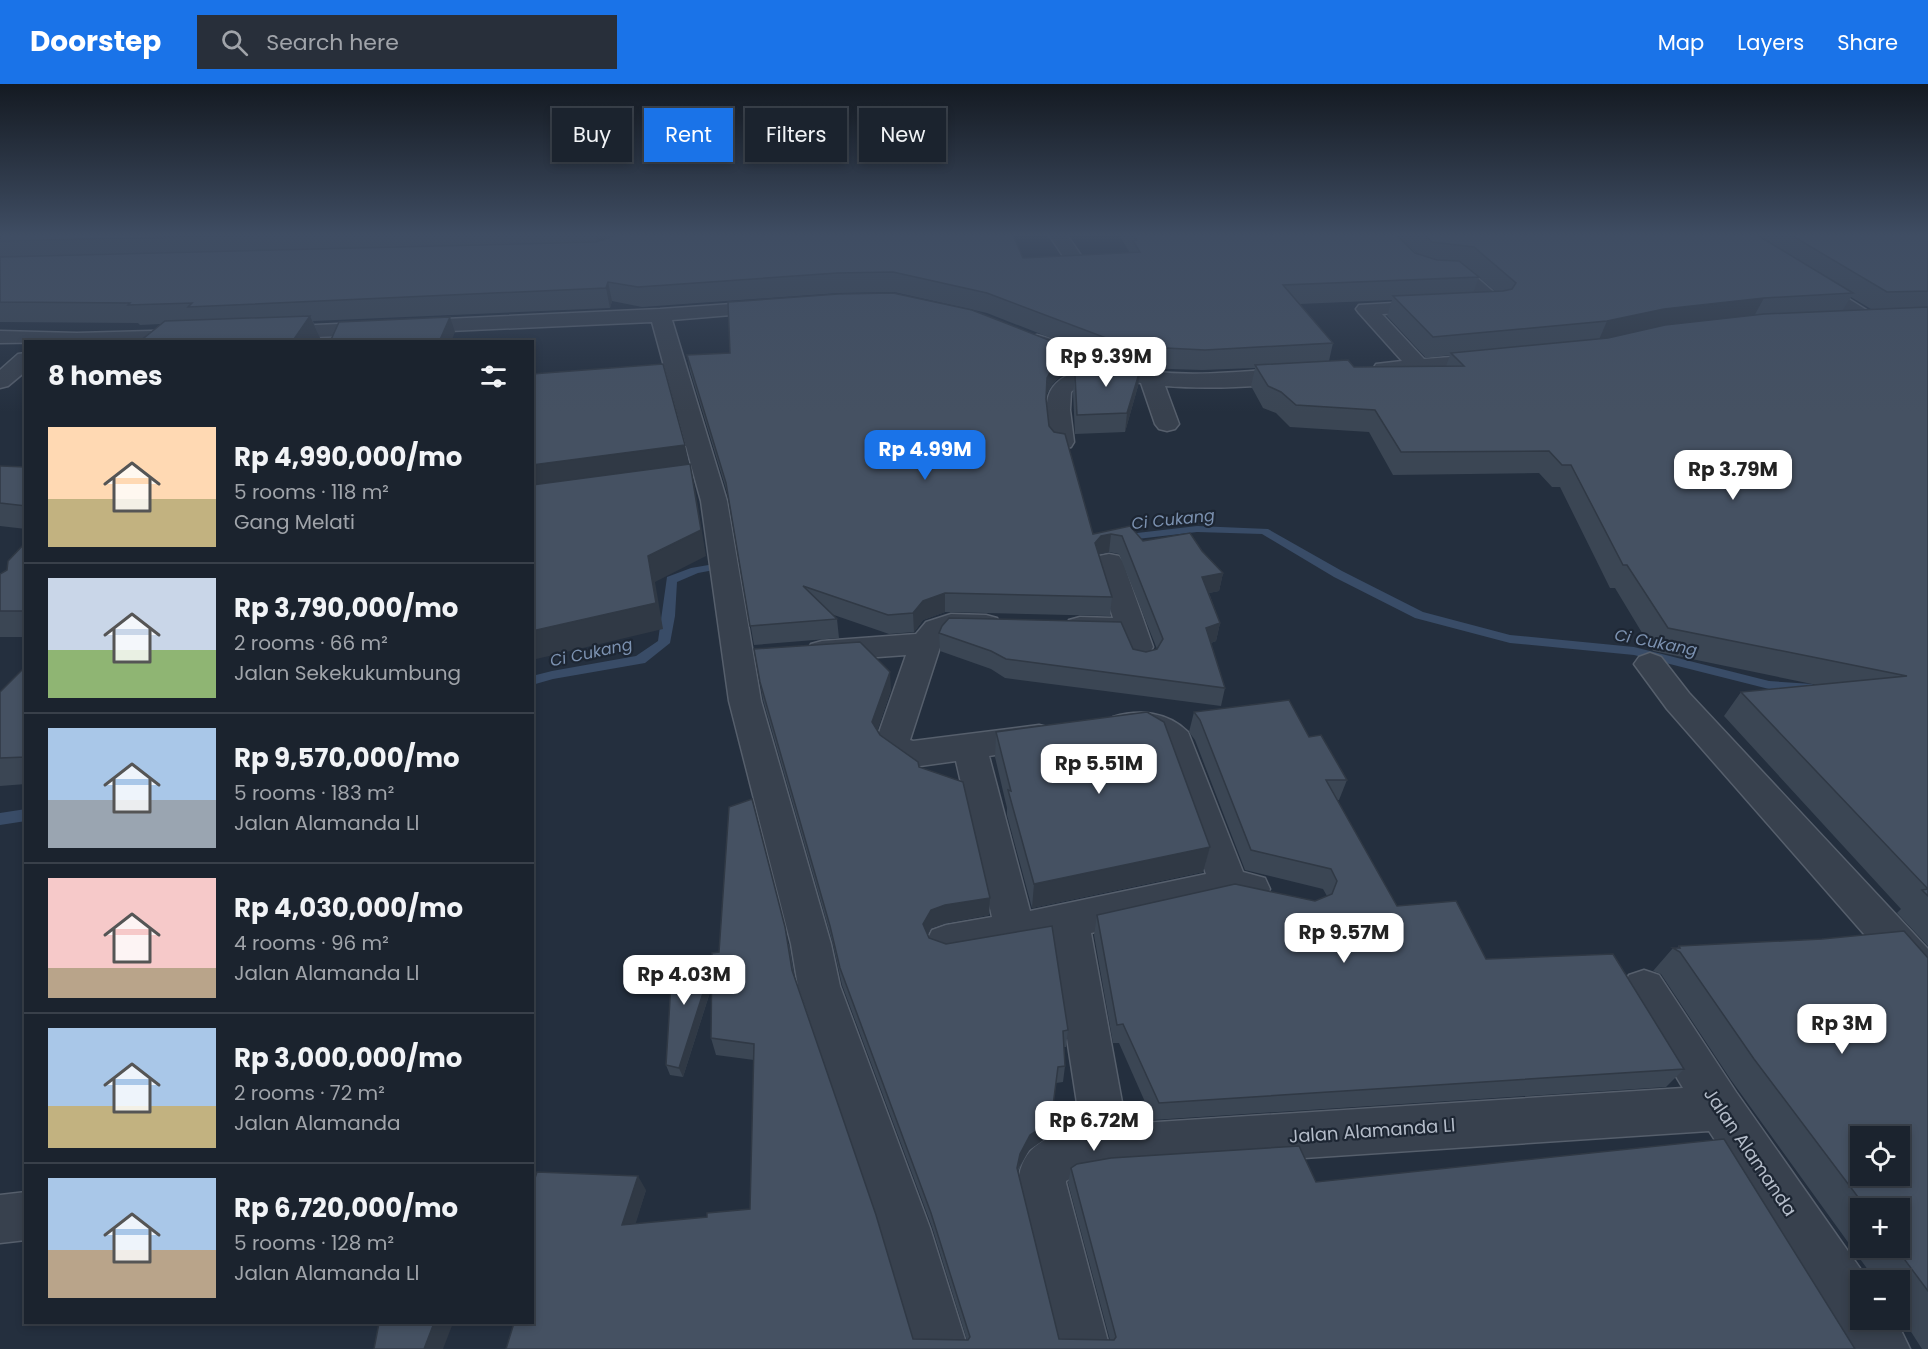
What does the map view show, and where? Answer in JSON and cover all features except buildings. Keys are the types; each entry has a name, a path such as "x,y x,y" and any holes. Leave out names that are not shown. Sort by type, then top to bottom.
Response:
{"street":[{"path":"1419,367 1366,309 1496,303 1486,294"},
{"path":"1828,294 1869,320"},
{"path":"254,333 660,315 795,305"},
{"path":"660,315 695,478 714,501 744,702 811,944 819,986 905,1228 942,1349"},
{"path":"1839,321 1892,319"},
{"path":"0,337 46,340 207,335"},
{"path":"1021,335 1105,369 1151,379 1197,380 1318,373"},
{"path":"1359,370 1513,359"},
{"path":"0,381 24,361"},
{"path":"1062,442 1056,398 1064,384 1105,369"},
{"path":"1151,379 1167,424"},
{"path":"1109,562 1142,658"},
{"path":"1015,625 945,624 932,630 925,643 893,741 896,748 903,753 913,754 1141,723 1155,724 1176,741 1229,885"},
{"path":"1050,626 1132,628"},
{"path":"796,653 925,643"},
{"path":"1650,664 1678,701 1928,977"},
{"path":"970,747 1015,929"},
{"path":"946,942 1069,921 1229,885 1286,897"},
{"path":"1069,921 1107,1148"},
{"name":"Jalan Alamanda","path":"1644,988 1720,1108 1850,1298"},
{"name":"Jalan Alamanda Ll","path":"1084,1349 1042,1183 1043,1169 1051,1161 1064,1155 1107,1148 1720,1108"},
{"path":"0,1219 24,1216"},
{"path":"1872,1330 1884,1349"}],"waterway":[{"name":"Ci Cukang","path":"1120,538 1197,529 1264,531 1338,574 1419,615 1510,639 1634,651 1769,685 1812,689"},
{"name":"Ci Cukang","path":"534,680 552,675 640,660 664,643 669,616 671,580 695,570 726,565"},
{"name":"Ci Cukang","path":"0,819 24,815"}]}
